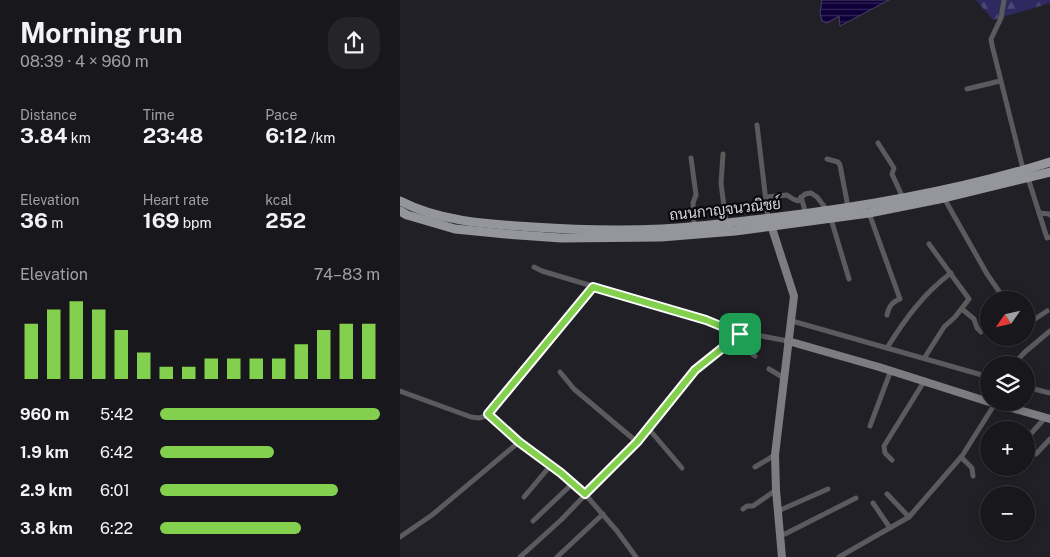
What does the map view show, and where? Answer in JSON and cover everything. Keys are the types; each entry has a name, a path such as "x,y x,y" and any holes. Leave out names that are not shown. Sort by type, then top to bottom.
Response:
{"main road":[{"name":"ถนนกาญจนวณิชย์","path":"400,211 455,229 561,238 661,237 829,215 869,213 943,194 1050,162"},
{"name":"ถนนกาญจนวณิชย์","path":"400,201 449,219 501,225 602,230 663,229 726,223 770,222 806,214 829,215 848,207 902,198 943,194 1050,172"}],"street":[{"path":"1004,0 1001,18 991,39 1023,169 1028,178 1047,238 1050,236"},
{"path":"967,89 1000,81"},
{"path":"757,126 770,222 793,290 792,321 788,340 776,455 776,490 782,557"},
{"path":"878,143 894,168 892,174 902,198"},
{"path":"723,154 721,183 726,223"},
{"path":"691,158 696,195 693,205 694,226"},
{"path":"827,159 838,162 840,165 848,207"},
{"path":"766,197 787,195 796,201 807,193 813,194 829,215 849,279"},
{"path":"943,194 986,274 998,291"},
{"path":"801,198 806,214"},
{"path":"869,213 900,299 893,302 889,307 887,315"},
{"path":"1039,213 1050,215"},
{"path":"925,357 946,325 962,309 969,298 929,244"},
{"path":"534,267 593,287 706,320 740,334 788,340 925,380 980,399"},
{"path":"887,348 903,322 931,288 951,272"},
{"path":"400,391 472,417 482,417 488,414 593,287"},
{"path":"962,309 974,319 980,331"},
{"path":"1035,319 1047,311"},
{"path":"792,321 925,357 980,374"},
{"path":"1021,356 1050,331"},
{"path":"520,557 561,520 637,442 695,370 740,334"},
{"path":"732,340 755,356"},
{"path":"769,369 784,378"},
{"path":"870,426 891,370"},
{"path":"560,372 574,389 637,442"},
{"path":"892,460 885,453 884,446 925,380"},
{"path":"1035,390 1050,394"},
{"path":"840,557 909,517 961,457 988,411"},
{"path":"1020,411 1047,419 1035,430"},
{"path":"488,414 519,442 551,465 585,494 636,557"},
{"path":"648,428 682,468"},
{"path":"1036,454 1050,439"},
{"path":"400,537 432,515 519,442"},
{"path":"755,467 776,455"},
{"path":"961,457 972,468 973,476"},
{"path":"524,497 551,465"},
{"path":"534,521 573,483"},
{"path":"778,511 828,489"},
{"path":"743,509 747,506 753,506 776,490"},
{"path":"887,494 909,517"},
{"path":"780,534 785,534 856,498"},
{"path":"873,503 890,528"},
{"path":"557,557 603,514"}],"green space":[{"path":"976,0 1050,0 1050,3 993,20"}],"shaded area":[{"path":"822,0 889,0 840,26 839,16 827,23 822,21 820,13"}],"route":[{"path":"593,287 706,320 740,334 695,370 637,442 585,494 561,473 519,442 488,414 593,287"}]}
